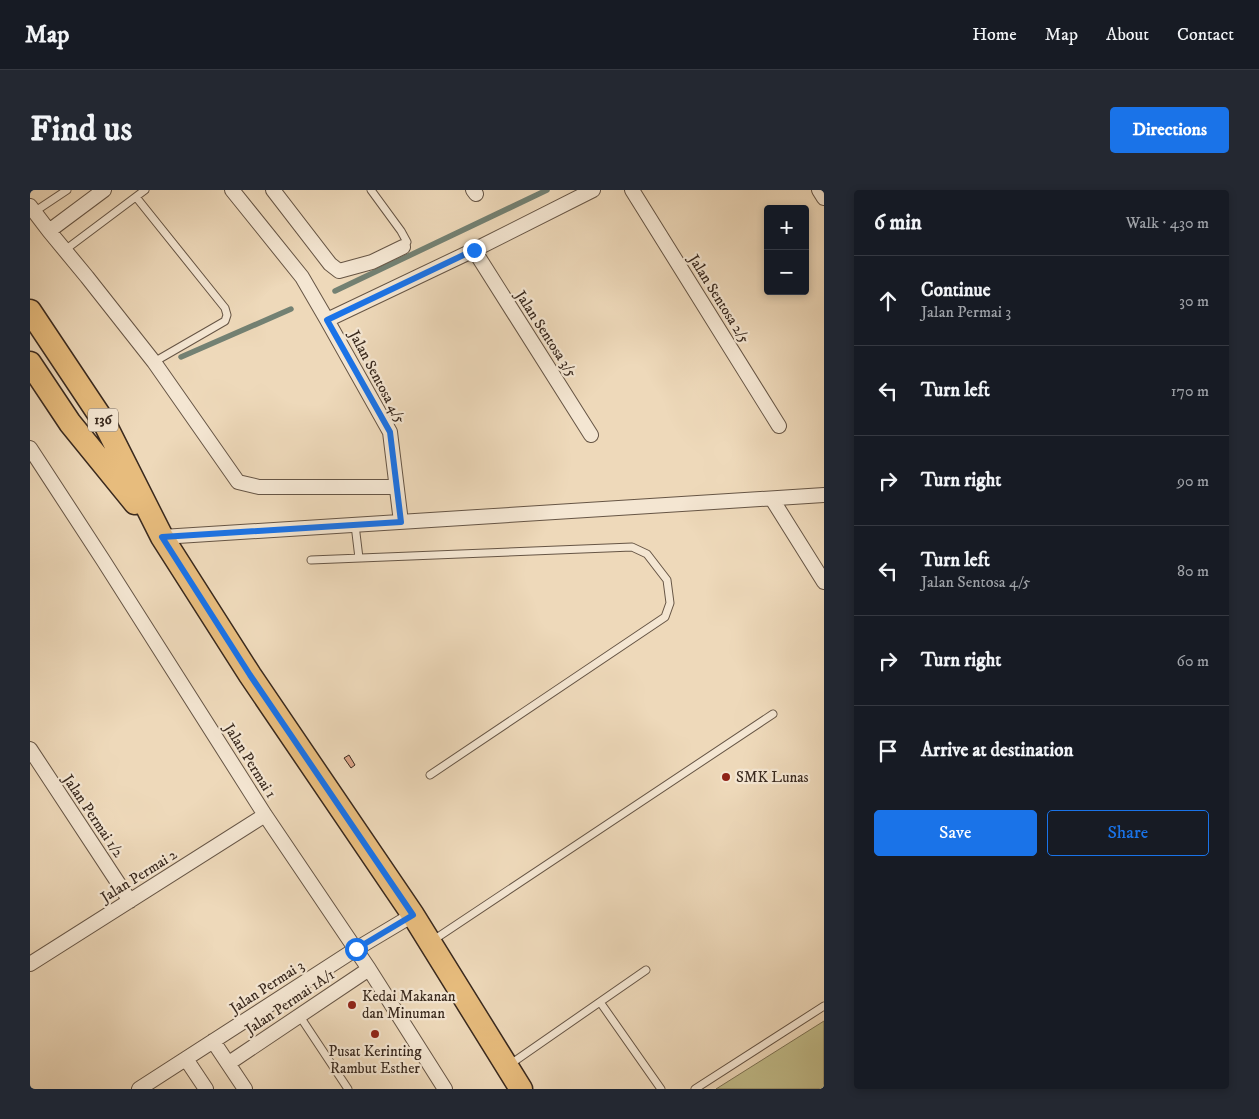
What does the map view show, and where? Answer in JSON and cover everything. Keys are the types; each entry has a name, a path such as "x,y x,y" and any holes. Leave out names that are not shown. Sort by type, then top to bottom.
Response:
{"main road":[{"name":"136","path":"30,311 104,422 162,537 250,675 413,915 521,1089"},
{"name":"136","path":"30,363 70,423 162,537"}],"street":[{"path":"49,231 104,190"},
{"name":"Jalan Sentosa 4/5","path":"232,190 302,277 390,432 401,522"},
{"path":"273,190 330,264 339,271 372,262 403,247"},
{"path":"327,320 474,250 593,190"},
{"name":"Jalan Sentosa 2/5","path":"632,190 779,426"},
{"path":"819,190 824,198"},
{"path":"32,209 154,362 238,482 259,487 396,487"},
{"name":"Jalan Sentosa 3/5","path":"474,250 591,435"},
{"name":"Jalan Permai 1","path":"30,448 265,815 356,949 445,1089"},
{"path":"162,537 824,495"},
{"path":"772,498 824,582"},
{"name":"Jalan Permai 1/2","path":"30,749 130,901"},
{"name":"Jalan Permai 2","path":"30,964 265,815"},
{"name":"Jalan Permai 3","path":"139,1089 356,949 413,915"},
{"name":"Jalan Permai 1A/1","path":"229,1063 368,969"},
{"path":"213,1041 245,1089"},
{"path":"186,1059 206,1089"}],"lane":[{"path":"32,209 67,190"},
{"path":"65,250 145,190"},
{"path":"371,190 402,231 407,242 403,247"},
{"path":"136,197 225,308 227,315 225,321 154,362"},
{"path":"354,525 359,558"},
{"path":"311,560 632,547 647,554 668,580 670,603 665,617 430,774"},
{"path":"430,942 773,714"},
{"path":"507,1067 646,970"},
{"path":"600,1002 661,1089"},
{"path":"695,1089 824,1006"},
{"path":"299,1015 348,1089"}],"shaded area":[{"path":"824,1021 824,1089 716,1089"}],"building":[{"path":"349,755 355,765 351,768 344,758"}],"waterway":[{"path":"335,291 547,190"},
{"path":"181,357 291,309"}],"place":[{"name":"SMK Lunas","path":"726,777"},
{"name":"Kedai Makanan dan Minuman","path":"352,1005"},
{"name":"Pusat Kerinting Rambut Esther","path":"375,1034"}],"route":[{"path":"356,949 413,915 250,675 162,537 401,522 390,432 327,320 474,250"}]}
